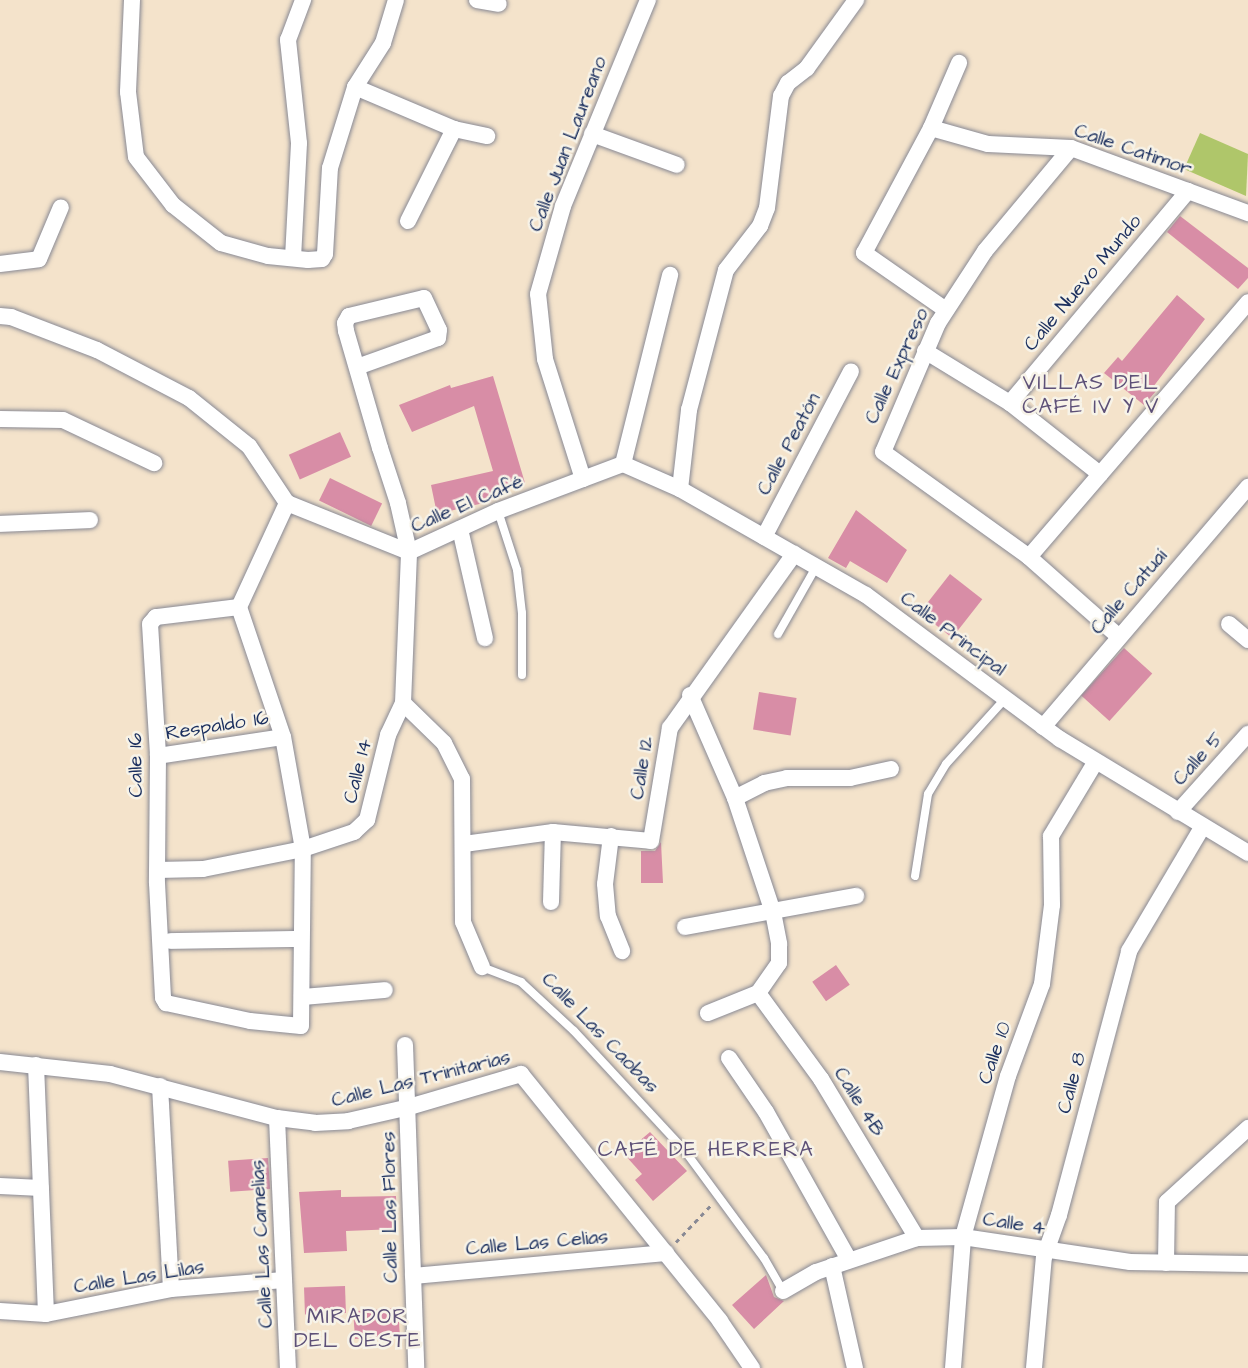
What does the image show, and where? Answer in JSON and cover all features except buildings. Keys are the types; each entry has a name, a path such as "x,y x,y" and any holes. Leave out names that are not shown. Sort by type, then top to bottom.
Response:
{"street":[{"path":"132,0 128,92 136,157 173,205 221,243 268,256 322,259 325,254 330,168 355,87 384,43 396,0"},
{"path":"293,258 299,143 288,40 303,0"},
{"path":"477,0 499,4"},
{"name":"Calle Juan Laureano","path":"583,479 545,359 538,294 563,206 648,0"},
{"path":"680,489 689,410 726,270 760,226 767,208 781,96 788,83 807,68 856,0"},
{"path":"946,310 864,253 931,128 959,63"},
{"path":"355,87 454,129 487,136"},
{"name":"Calle Catimor","path":"931,128 988,144 1071,148 1248,213"},
{"path":"408,221 454,129"},
{"path":"592,134 677,165"},
{"name":"Calle Expreso","path":"1071,148 985,251 946,310 925,351 883,453 1029,557 1118,636"},
{"name":"Calle Nuevo Mundo","path":"1010,403 1188,191"},
{"path":"0,264 39,259 62,207"},
{"path":"623,464 670,275"},
{"name":"Calle 14","path":"157,870 203,869 303,849 354,832 367,819 388,735 403,703 409,552 346,331 349,316 424,298 439,330 438,338 357,367"},
{"path":"1029,557 1248,302"},
{"path":"0,316 97,350 189,398 249,446 287,503 238,607 283,737 303,849 300,939 302,997 385,990"},
{"path":"925,351 1010,403 1100,474"},
{"name":"Calle Peatón","path":"764,537 851,371"},
{"path":"0,419 63,420 154,463"},
{"name":"Calle Principal","path":"623,464 680,489 866,595 1043,727 1248,853"},
{"name":"Calle El Café","path":"287,503 409,552 498,512 623,464"},
{"name":"Calle Catuaí","path":"1043,727 1118,636 1248,487"},
{"path":"0,524 90,520"},
{"path":"460,529 485,638"},
{"name":"Calle 12","path":"464,844 553,832 651,841 670,729 690,695 794,554"},
{"name":"Calle 16","path":"238,607 156,617 150,624 158,756 157,870 163,998 166,1003 250,1021 300,1026 303,1022 302,997"},
{"path":"1229,624 1248,640"},
{"path":"690,695 735,798 773,912 779,963 758,993 708,1013"},
{"name":"Calle Las Caobas","path":"403,703 426,723 456,760 465,804 463,922 482,967"},
{"name":"Calle 5","path":"1178,812 1248,734"},
{"name":"Respaldo 16","path":"158,756 283,737"},
{"name":"Calle 10","path":"953,1368 963,1237 1008,1076 1042,984 1052,905 1051,836 1096,761"},
{"path":"735,798 764,783 788,778 850,778 891,769"},
{"name":"Calle 8","path":"1034,1368 1047,1250 1129,951 1203,826"},
{"path":"552,902 553,832"},
{"path":"611,836 605,884 608,916 622,951"},
{"path":"685,927 856,896"},
{"path":"171,941 300,939"},
{"name":"Calle 4B","path":"758,993 821,1080 917,1238"},
{"name":"Calle Las Flores","path":"405,1045 409,1107 416,1368"},
{"path":"729,1058 771,1122 849,1260"},
{"name":"Calle Las Trinitarias","path":"0,1062 110,1074 277,1118 331,1123 409,1107 515,1074 527,1078 666,1252 746,1367"},
{"path":"36,1065 46,1314"},
{"path":"160,1086 171,1289"},
{"name":"Calle Las Camelias","path":"277,1118 288,1368"},
{"path":"1166,1263 1167,1202 1248,1128"},
{"path":"0,1186 41,1188"},
{"name":"Calle 4","path":"783,1291 831,1266 917,1238 963,1237 1047,1250 1166,1263 1248,1264"},
{"name":"Calle Las Celias","path":"412,1276 666,1252"},
{"path":"831,1266 855,1368"},
{"name":"Calle Las Lilas","path":"0,1311 46,1314 171,1289 284,1280"}],"lane":[{"path":"498,512 517,570 522,613 522,675"},
{"path":"778,634 816,567"},
{"path":"915,876 928,794 946,764 1005,699"},
{"name":"Calle Las Caobas","path":"482,967 521,982 574,1031 685,1151 764,1258 783,1291"}],"path":[{"path":"666,1252 718,1198"}],"green space":[{"path":"1200,133 1248,154 1246,196 1184,169"}],"district":[{"name":"VILLAS DEL CAFÉ IV Y V","path":"1091,395"},
{"name":"CAFÉ DE HERRERA","path":"706,1150"},
{"name":"MIRADOR DEL OESTE","path":"358,1329"}]}
